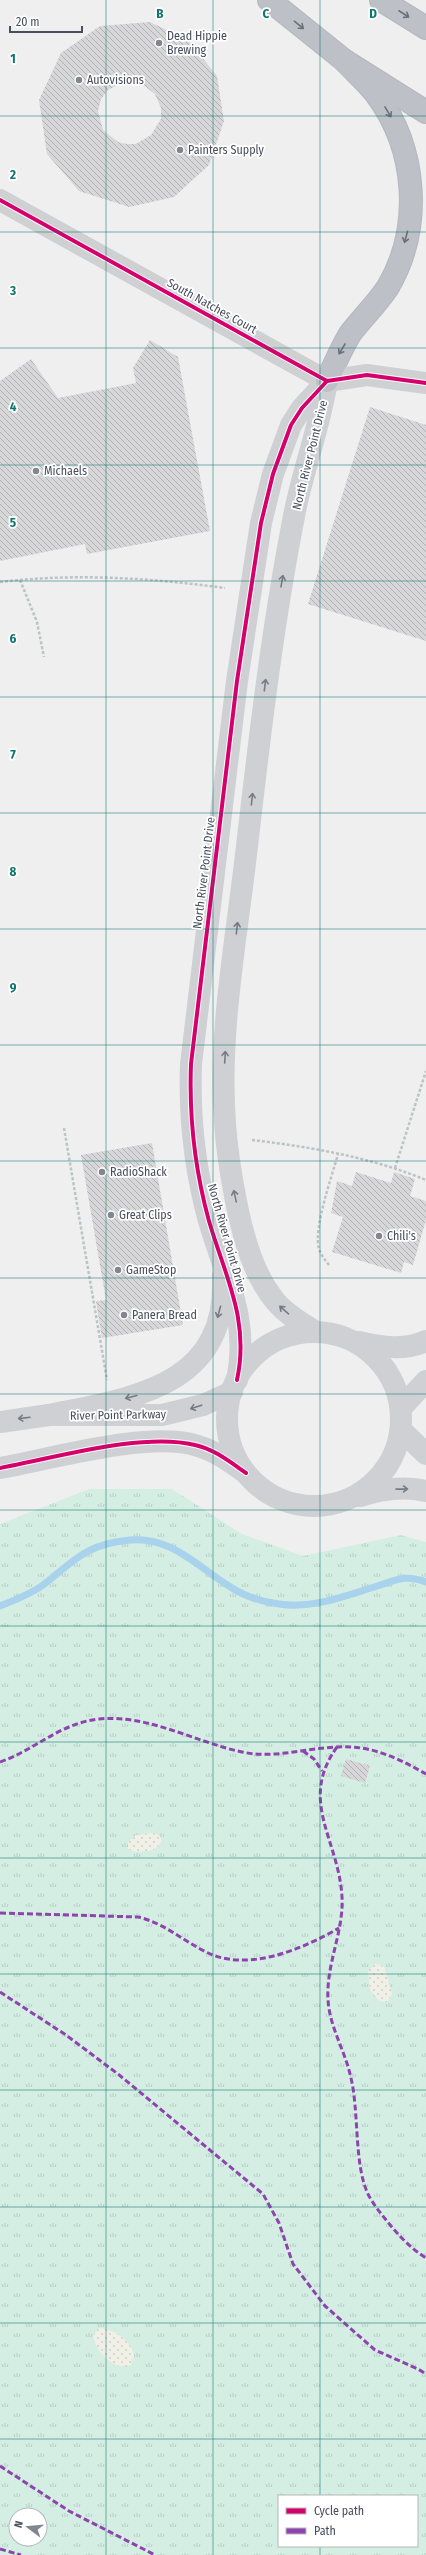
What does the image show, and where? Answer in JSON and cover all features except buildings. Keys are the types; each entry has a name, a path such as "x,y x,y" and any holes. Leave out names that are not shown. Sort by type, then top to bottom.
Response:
{"highway":[{"path":"269,0 345,61 426,112"},
{"path":"381,0 426,28"},
{"path":"327,381 351,333 374,308 389,285 400,260 412,204 410,178 403,146 390,117 376,93 345,61"}],"street":[{"name":"South Natches Court","path":"0,200 327,381"},
{"path":"327,381 367,376 426,384"},
{"name":"North River Point Drive","path":"246,1473 232,1449 229,1436 228,1406 242,1358 242,1342 236,1304 221,1260 201,1184 190,1095 195,1032 237,681 260,530 273,474 291,425 302,408 327,381"},
{"name":"North River Point Drive","path":"316,1332 294,1318 276,1303 263,1283 243,1234 231,1176 224,1122 224,1059 230,990 266,679 296,508 323,407 327,381"},
{"path":"49,1415 138,1396 174,1379 189,1368 208,1343 217,1322 223,1294 221,1260"},
{"path":"234,1386 247,1364 267,1346 287,1336 316,1332 329,1333 380,1347 400,1347 426,1341"},
{"path":"351,1499 376,1481 386,1470 394,1455 401,1430 401,1408 398,1392 386,1369 365,1348 354,1341"},
{"path":"401,1408 426,1380"},
{"name":"River Point Parkway","path":"0,1422 49,1415 162,1415 203,1405 234,1386"},
{"path":"401,1430 426,1454"},
{"path":"0,1468 110,1447 163,1440 197,1445 213,1451 246,1473 260,1488 274,1497 300,1506 328,1506 386,1490 404,1489 426,1491"}],"path":[{"path":"0,582 20,580 111,578 225,588"},
{"path":"20,580 37,622 44,657"},
{"path":"395,1168 426,1071"},
{"path":"64,1128 108,1386"},
{"path":"252,1140 296,1145 338,1154 395,1168 426,1180"},
{"path":"329,1264 318,1248 318,1237 321,1216 338,1154"}],"green space":[{"path":"89,1489 172,1489 242,1534 303,1556 401,1535 426,1542 426,2555 0,2555 0,1524"}],"sand":[{"path":"154,1833 159,1835 162,1841 154,1850 136,1852 128,1849 128,1842 136,1835"},
{"path":"375,1964 384,1966 392,1994 387,2002 379,2001 370,1990 368,1971"},
{"path":"99,2328 116,2333 130,2345 134,2356 130,2366 124,2367 117,2365 102,2354 93,2336"}],"waterway":[{"path":"0,1606 23,1597 43,1585 73,1561 92,1549 102,1545 130,1540 144,1540 158,1543 170,1548 182,1554 241,1593 266,1602 279,1604 315,1604 404,1578 418,1579 426,1582"}],"marked path":[{"path":"0,1762 13,1757 72,1726 99,1719 117,1719 153,1725 224,1748 254,1754 278,1754 338,1747 362,1748 373,1750 395,1758 426,1774"},
{"path":"337,1747 326,1767 321,1785 321,1803 324,1821 339,1876 342,1897 342,1910 328,1986 329,2009 350,2074 355,2104 361,2169 369,2196 379,2211 399,2235 426,2258"},
{"path":"303,1751 314,1759 322,1771"},
{"path":"0,1913 138,1917 156,1923 206,1952 222,1958 239,1960 274,1956 309,1944 339,1928"},
{"path":"0,1992 66,2035 118,2074 263,2194 279,2223 293,2264 325,2306 375,2350 426,2374"},
{"path":"0,2466 69,2511 155,2555"},
{"path":"0,2549 21,2555"}],"cycle path":[{"path":"0,200 327,381 367,375 426,383"},
{"path":"237,1380 240,1358 238,1318 234,1299 209,1221 200,1182 192,1124 191,1064 237,681 261,523 273,474 291,425 302,408 327,381"},
{"path":"0,1468 98,1448 150,1442 174,1442 195,1445 209,1450 222,1456 246,1473"}],"place":[{"name":"Dead Hippie Brewing","path":"159,43"},
{"name":"Autovisions","path":"79,80"},
{"name":"Painters Supply","path":"180,150"},
{"name":"Michaels","path":"36,471"},
{"name":"RadioShack","path":"102,1172"},
{"name":"Great Clips","path":"111,1215"},
{"name":"Chili's","path":"379,1236"},
{"name":"GameStop","path":"118,1270"},
{"name":"Panera Bread","path":"124,1315"}]}
